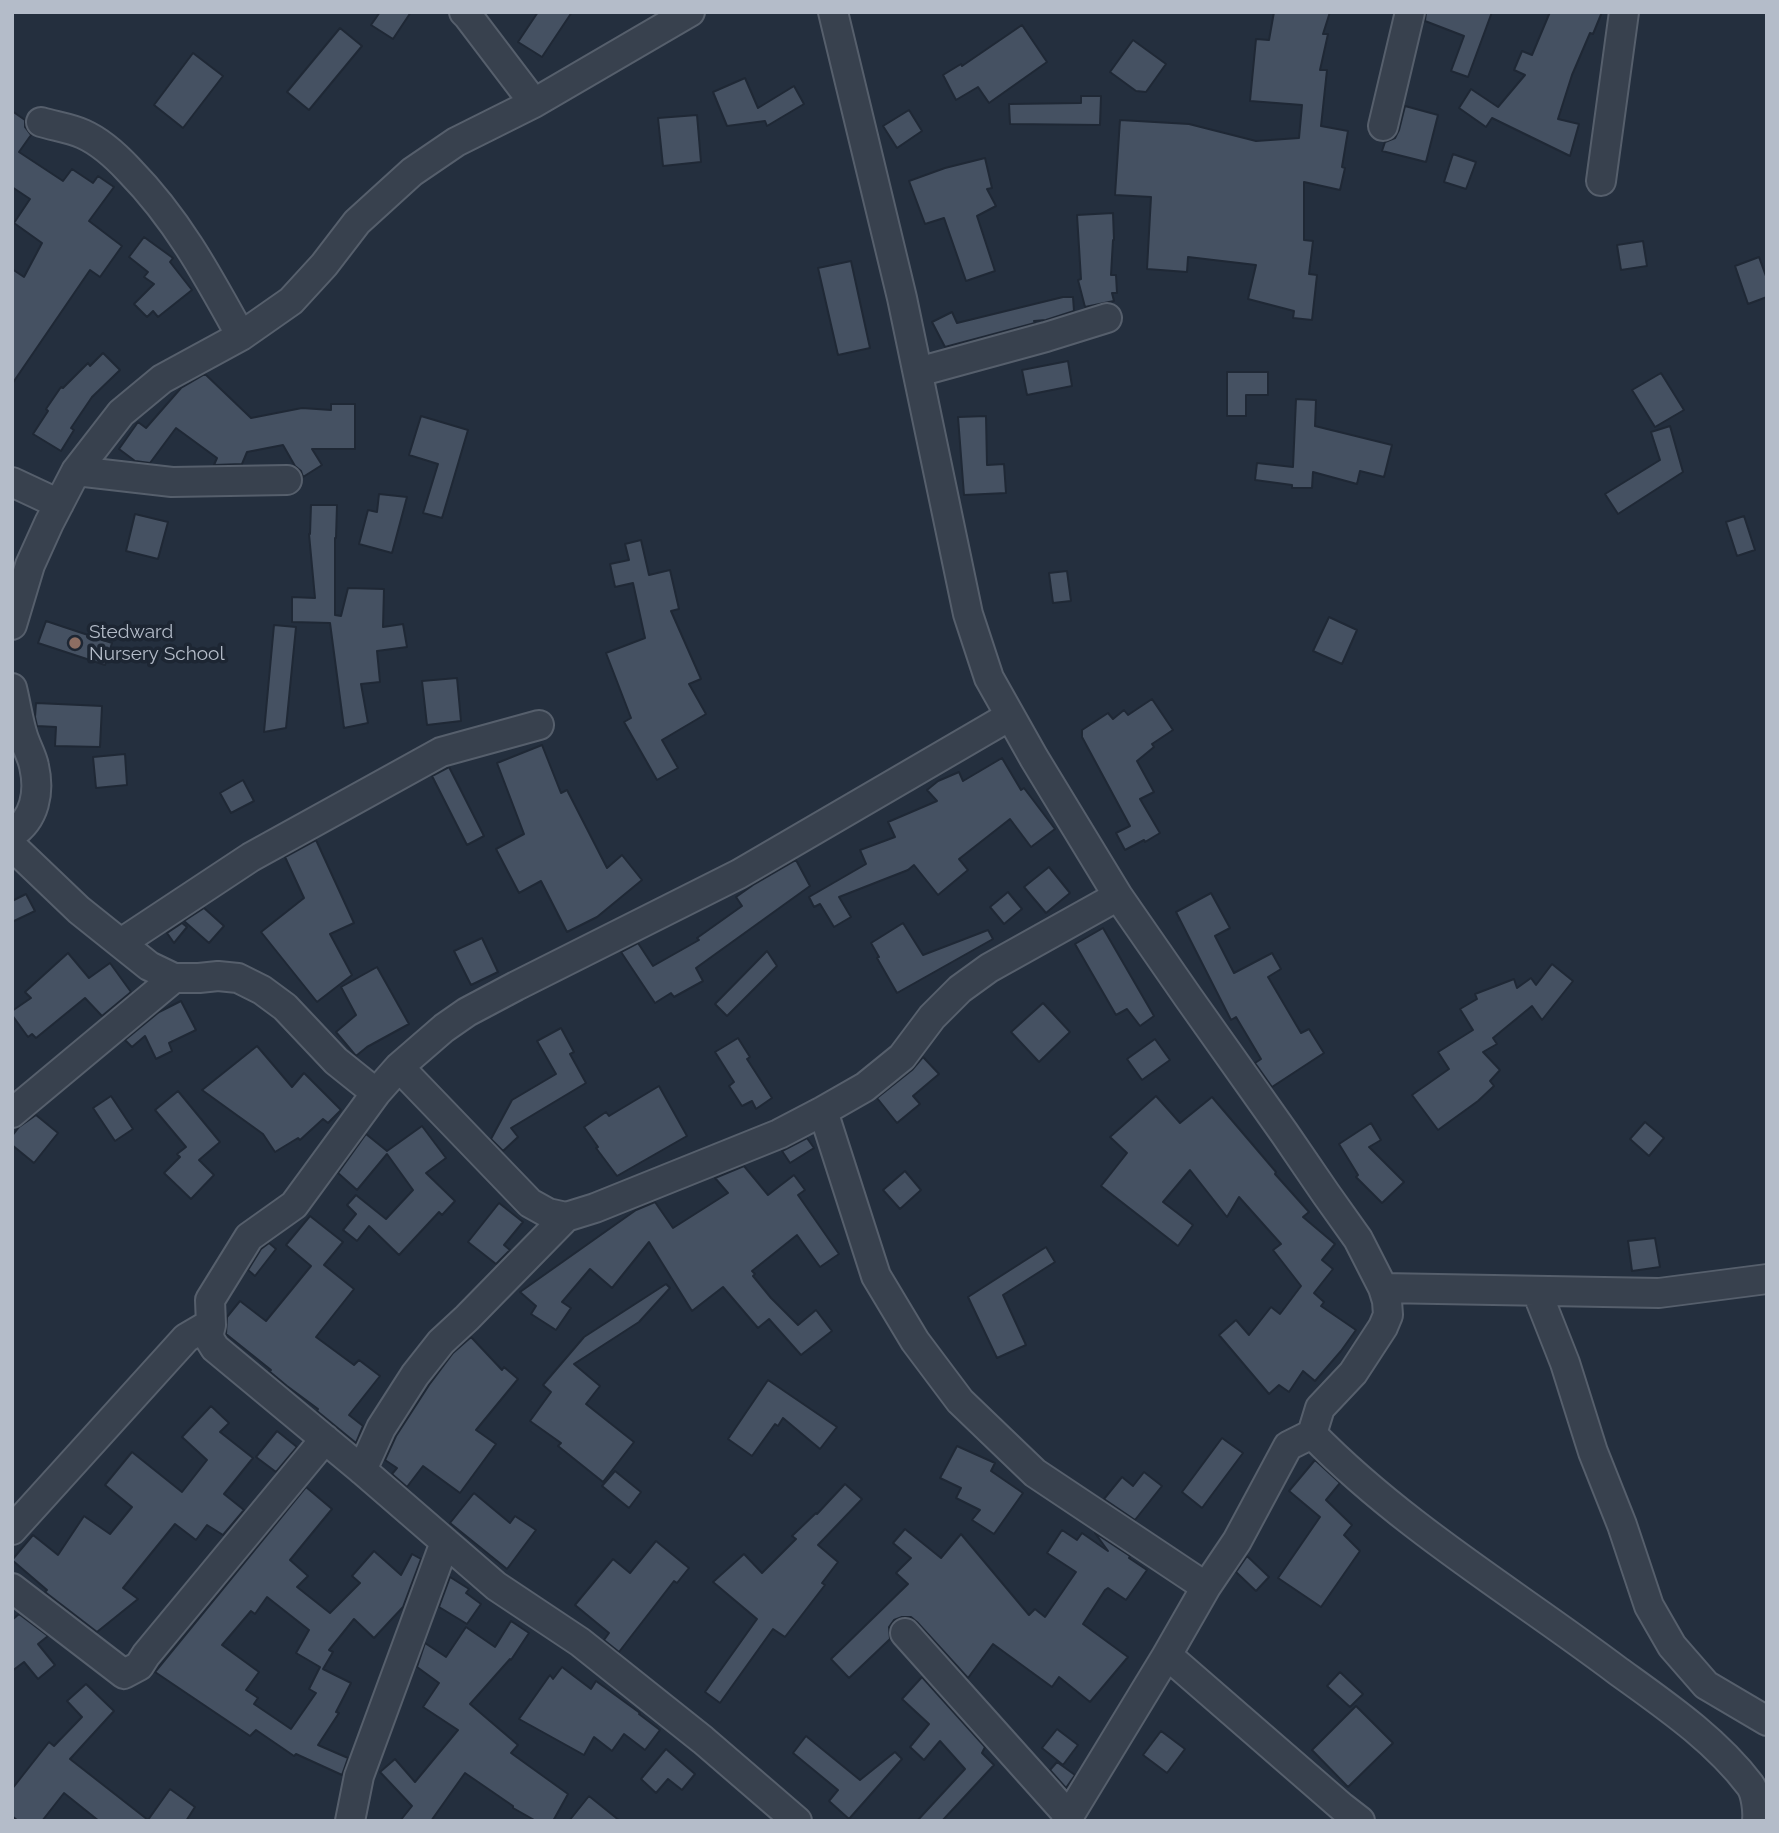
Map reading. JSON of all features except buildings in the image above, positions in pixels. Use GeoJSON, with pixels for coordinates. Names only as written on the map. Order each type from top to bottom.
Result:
{"type":"FeatureCollection","features":[{"type":"Feature","properties":{"kind":"street"},"geometry":{"type":"LineString","coordinates":[[464,12],[534,103]]}},
{"type":"Feature","properties":{"kind":"street"},"geometry":{"type":"LineString","coordinates":[[12,625],[30,565],[59,504],[76,471],[121,413],[162,379],[241,336],[291,301],[324,265],[357,222],[412,172],[456,142],[534,103],[690,12]]}},
{"type":"Feature","properties":{"kind":"street"},"geometry":{"type":"LineString","coordinates":[[832,12],[902,298],[968,614],[989,678],[1034,758],[1118,895],[1358,1239],[1383,1287],[1388,1315],[1353,1373],[1320,1408],[1312,1434],[1288,1446],[1237,1541],[1206,1587],[1067,1818],[905,1633]]}},
{"type":"Feature","properties":{"kind":"street"},"geometry":{"type":"LineString","coordinates":[[1383,126],[1410,12]]}},
{"type":"Feature","properties":{"kind":"street"},"geometry":{"type":"LineString","coordinates":[[1601,181],[1624,12]]}},
{"type":"Feature","properties":{"kind":"street"},"geometry":{"type":"LineString","coordinates":[[41,121],[83,134],[110,151],[139,180],[172,219],[200,262],[241,336]]}},
{"type":"Feature","properties":{"kind":"street"},"geometry":{"type":"LineString","coordinates":[[918,372],[1107,318]]}},
{"type":"Feature","properties":{"kind":"street"},"geometry":{"type":"LineString","coordinates":[[76,471],[172,482],[287,480]]}},
{"type":"Feature","properties":{"kind":"street"},"geometry":{"type":"LineString","coordinates":[[12,482],[59,504]]}},
{"type":"Feature","properties":{"kind":"street"},"geometry":{"type":"LineString","coordinates":[[12,688],[34,767],[36,790],[32,813],[21,828],[12,834]]}},
{"type":"Feature","properties":{"kind":"street"},"geometry":{"type":"LineString","coordinates":[[797,1821],[703,1740],[590,1650],[496,1586],[469,1560],[215,1348],[209,1333],[211,1300],[249,1237],[294,1205],[376,1093],[399,1067],[444,1028],[467,1012],[516,986],[739,874],[1010,716]]}},
{"type":"Feature","properties":{"kind":"street"},"geometry":{"type":"LineString","coordinates":[[121,943],[251,857],[441,752],[539,725]]}},
{"type":"Feature","properties":{"kind":"street"},"geometry":{"type":"LineString","coordinates":[[12,846],[79,909],[149,966],[174,978],[238,978],[262,990],[285,1007],[336,1061],[376,1093]]}},
{"type":"Feature","properties":{"kind":"street"},"geometry":{"type":"LineString","coordinates":[[362,1470],[381,1428],[415,1375],[441,1342],[566,1217],[779,1133],[865,1087],[901,1057],[932,1017],[960,989],[989,968],[1118,895]]}},
{"type":"Feature","properties":{"kind":"street"},"geometry":{"type":"LineString","coordinates":[[12,1113],[174,978]]}},
{"type":"Feature","properties":{"kind":"street"},"geometry":{"type":"LineString","coordinates":[[399,1067],[530,1203],[548,1213],[566,1217]]}},
{"type":"Feature","properties":{"kind":"street"},"geometry":{"type":"LineString","coordinates":[[823,1111],[876,1276],[915,1341],[960,1401],[1035,1473],[1206,1587]]}},
{"type":"Feature","properties":{"kind":"street"},"geometry":{"type":"LineString","coordinates":[[1383,1287],[1660,1293],[1767,1279]]}},
{"type":"Feature","properties":{"kind":"street"},"geometry":{"type":"LineString","coordinates":[[1537,1292],[1565,1363],[1593,1452],[1622,1525],[1649,1606],[1672,1646],[1706,1685],[1767,1721]]}},
{"type":"Feature","properties":{"kind":"street"},"geometry":{"type":"LineString","coordinates":[[12,1530],[186,1338],[203,1328],[209,1333]]}},
{"type":"Feature","properties":{"kind":"street"},"geometry":{"type":"LineString","coordinates":[[1312,1434],[1398,1512],[1583,1644],[1715,1747],[1752,1788],[1757,1821]]}},
{"type":"Feature","properties":{"kind":"street"},"geometry":{"type":"LineString","coordinates":[[12,1588],[124,1674],[139,1666],[325,1439]]}},
{"type":"Feature","properties":{"kind":"street"},"geometry":{"type":"LineString","coordinates":[[350,1821],[359,1776],[445,1542]]}},
{"type":"Feature","properties":{"kind":"street"},"geometry":{"type":"LineString","coordinates":[[1167,1655],[1360,1821]]}},
{"type":"Feature","properties":{"kind":"place","name":"Stedward Nursery School"},"geometry":{"type":"Point","coordinates":[75,643]}}]}
